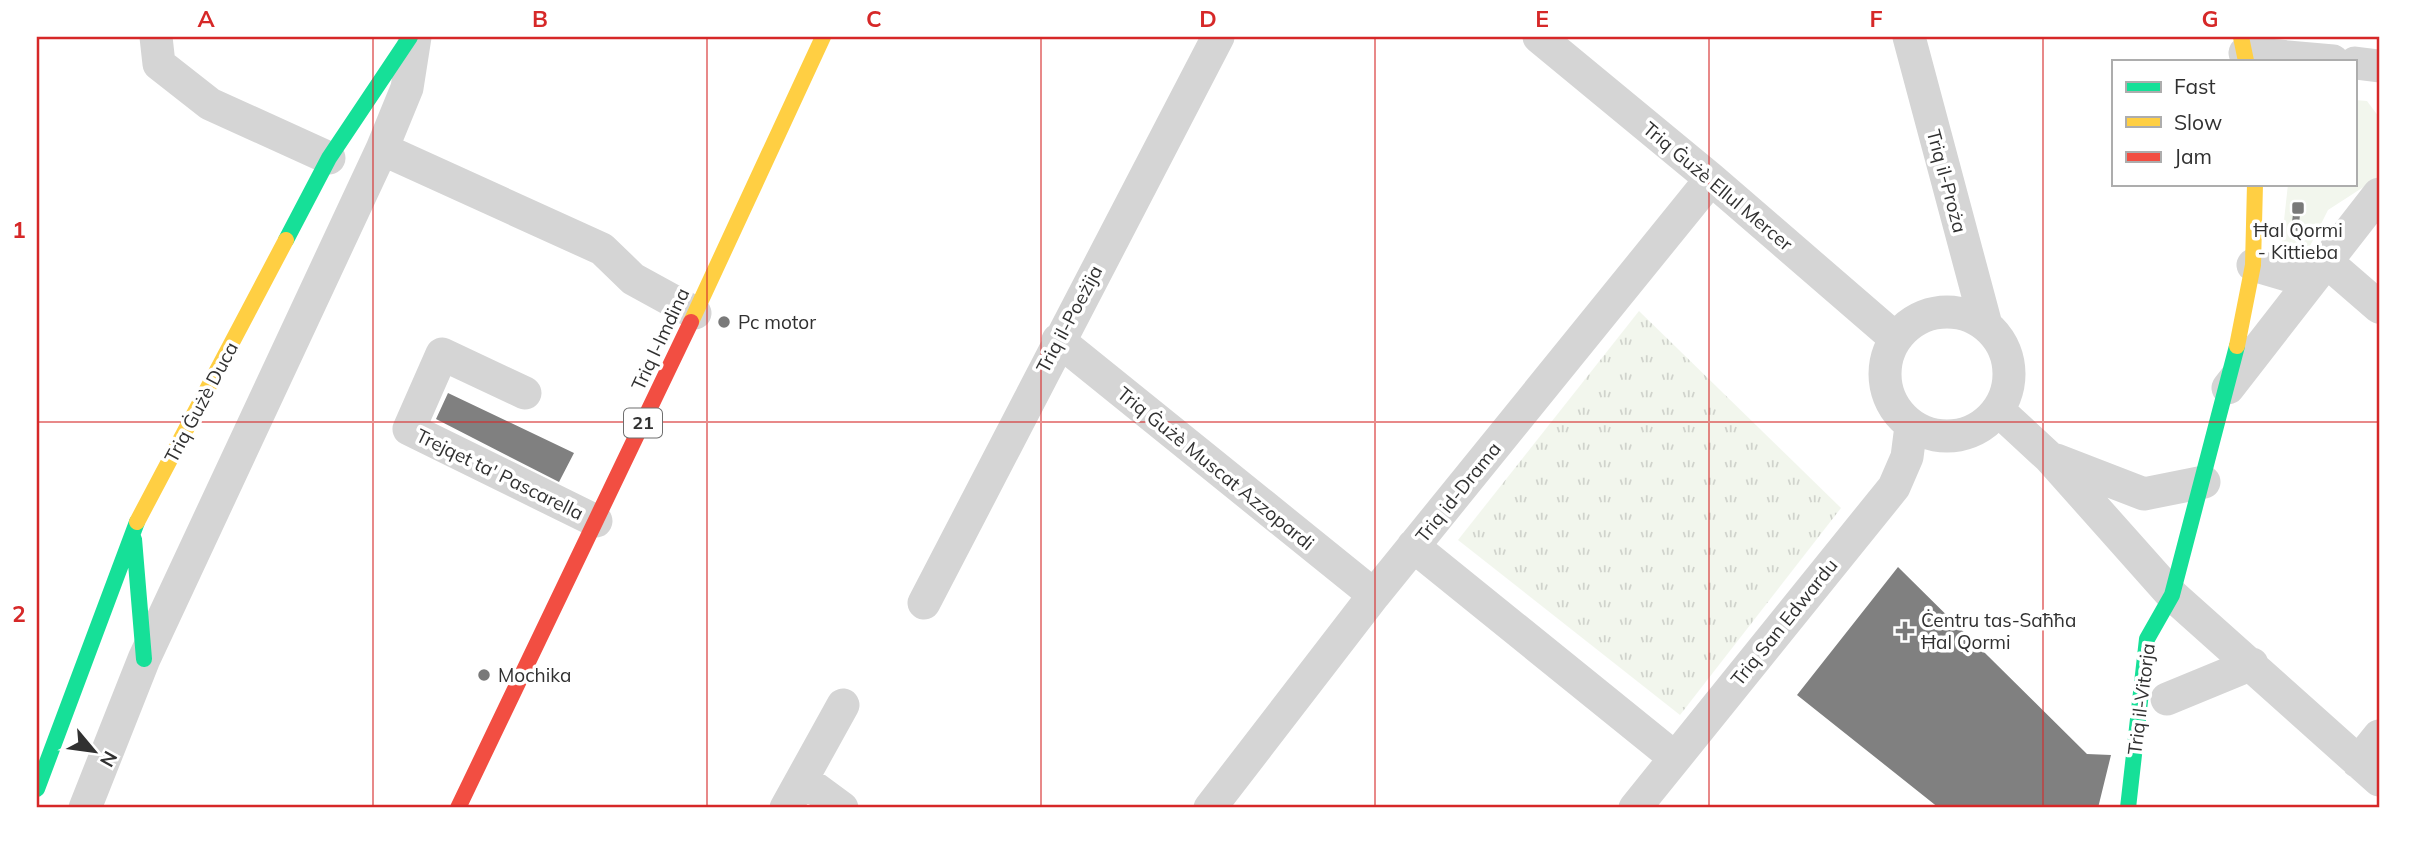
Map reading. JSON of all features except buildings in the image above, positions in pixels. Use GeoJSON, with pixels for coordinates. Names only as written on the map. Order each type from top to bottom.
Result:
{"type":"FeatureCollection","features":[{"type":"Feature","properties":{"kind":"main road","name":"Triq Ġużè Duca"},"geometry":{"type":"LineString","coordinates":[[37,789],[133,530],[329,158],[412,37]]}},
{"type":"Feature","properties":{"kind":"main road","name":"Triq l-Imdina"},"geometry":{"type":"LineString","coordinates":[[458,808],[695,313],[823,37]]}},
{"type":"Feature","properties":{"kind":"main road","name":"Triq il-Vitorja"},"geometry":{"type":"LineString","coordinates":[[2128,808],[2147,639],[2172,595],[2228,389],[2253,265],[2255,186]]}},
{"type":"Feature","properties":{"kind":"main road"},"geometry":{"type":"LineString","coordinates":[[133,530],[144,659]]}},
{"type":"Feature","properties":{"kind":"main road","name":"Triq il-Vitorja"},"geometry":{"type":"LineString","coordinates":[[2172,595],[2173,628]]}},
{"type":"Feature","properties":{"kind":"street"},"geometry":{"type":"LineString","coordinates":[[156,37],[159,64],[211,103],[329,158]]}},
{"type":"Feature","properties":{"kind":"street","name":"Triq Ġużè Duca"},"geometry":{"type":"LineString","coordinates":[[85,808],[144,659],[382,149],[407,88],[412,37]]}},
{"type":"Feature","properties":{"kind":"street","name":"Triq il-Poeżija"},"geometry":{"type":"LineString","coordinates":[[924,603],[1058,340],[1218,37]]}},
{"type":"Feature","properties":{"kind":"street","name":"Triq Ġużè Ellul Mercer"},"geometry":{"type":"LineString","coordinates":[[1539,37],[1711,179],[1895,338]]}},
{"type":"Feature","properties":{"kind":"street","name":"Triq il-Proża"},"geometry":{"type":"LineString","coordinates":[[1909,37],[1986,325]]}},
{"type":"Feature","properties":{"kind":"street"},"geometry":{"type":"LineString","coordinates":[[2244,50],[2325,60]]}},
{"type":"Feature","properties":{"kind":"street"},"geometry":{"type":"LineString","coordinates":[[2356,63],[2379,66]]}},
{"type":"Feature","properties":{"kind":"street"},"geometry":{"type":"LineString","coordinates":[[382,149],[603,249],[633,279],[695,313]]}},
{"type":"Feature","properties":{"kind":"street","name":"Triq id-Drama"},"geometry":{"type":"LineString","coordinates":[[1210,808],[1374,595],[1711,179]]}},
{"type":"Feature","properties":{"kind":"street","name":"Triq il-Vitorja"},"geometry":{"type":"LineString","coordinates":[[2228,389],[2379,194]]}},
{"type":"Feature","properties":{"kind":"street"},"geometry":{"type":"LineString","coordinates":[[2253,265],[2287,275],[2321,268],[2379,307]]}},
{"type":"Feature","properties":{"kind":"street"},"geometry":{"type":"LineString","coordinates":[[1951,311],[1972,317],[1986,325],[2000,342],[2007,362],[2008,378],[1998,410],[1976,429],[1955,436],[1931,435],[1911,426],[1892,405],[1885,385],[1885,363],[1895,338],[1929,314],[1951,311]]}},
{"type":"Feature","properties":{"kind":"street","name":"Triq Ġużè Muscat Azzopardi"},"geometry":{"type":"LineString","coordinates":[[1058,340],[1374,595]]}},
{"type":"Feature","properties":{"kind":"street","name":"Trejqet ta' Pascarella"},"geometry":{"type":"LineString","coordinates":[[525,393],[442,354],[409,429],[596,520]]}},
{"type":"Feature","properties":{"kind":"street"},"geometry":{"type":"LineString","coordinates":[[1998,410],[2050,458],[2172,595],[2252,664],[2368,771],[2379,736]]}},
{"type":"Feature","properties":{"kind":"street","name":"Triq San Edwardu"},"geometry":{"type":"LineString","coordinates":[[1651,803],[1674,757],[1894,487],[1907,457],[1911,426]]}},
{"type":"Feature","properties":{"kind":"street"},"geometry":{"type":"LineString","coordinates":[[2050,458],[2144,494],[2204,482]]}},
{"type":"Feature","properties":{"kind":"street"},"geometry":{"type":"LineString","coordinates":[[1413,547],[1674,757]]}},
{"type":"Feature","properties":{"kind":"street"},"geometry":{"type":"LineString","coordinates":[[2167,695],[2252,664]]}},
{"type":"Feature","properties":{"kind":"street"},"geometry":{"type":"LineString","coordinates":[[786,808],[804,780],[843,705]]}},
{"type":"Feature","properties":{"kind":"street"},"geometry":{"type":"LineString","coordinates":[[804,780],[842,808]]}},
{"type":"Feature","properties":{"kind":"green space"},"geometry":{"type":"Polygon","coordinates":[[[2356,100],[2367,101],[2379,117],[2379,177],[2328,210],[2301,264],[2287,263],[2281,248],[2288,186],[2356,186],[2356,100]]]}},
{"type":"Feature","properties":{"kind":"green space"},"geometry":{"type":"Polygon","coordinates":[[[1639,311],[1841,508],[1680,715],[1458,540],[1639,311]]]}},
{"type":"Feature","properties":{"kind":"traffic: fast"},"geometry":{"type":"LineString","coordinates":[[286,240],[329,158],[410,37]]}},
{"type":"Feature","properties":{"kind":"traffic: fast"},"geometry":{"type":"LineString","coordinates":[[2128,808],[2147,639],[2172,595],[2237,346]]}},
{"type":"Feature","properties":{"kind":"traffic: fast"},"geometry":{"type":"LineString","coordinates":[[37,789],[137,522]]}},
{"type":"Feature","properties":{"kind":"traffic: fast"},"geometry":{"type":"LineString","coordinates":[[134,539],[144,659]]}},
{"type":"Feature","properties":{"kind":"traffic: slow"},"geometry":{"type":"LineString","coordinates":[[691,322],[823,37]]}},
{"type":"Feature","properties":{"kind":"traffic: slow"},"geometry":{"type":"LineString","coordinates":[[2241,37],[2246,60]]}},
{"type":"Feature","properties":{"kind":"traffic: slow"},"geometry":{"type":"LineString","coordinates":[[2237,346],[2253,265],[2255,186]]}},
{"type":"Feature","properties":{"kind":"traffic: slow"},"geometry":{"type":"LineString","coordinates":[[137,522],[286,240]]}},
{"type":"Feature","properties":{"kind":"traffic: jam"},"geometry":{"type":"LineString","coordinates":[[458,808],[691,322]]}},
{"type":"Feature","properties":{"kind":"place","name":"Ħal Qormi - Kittieba"},"geometry":{"type":"Point","coordinates":[2298,208]}},
{"type":"Feature","properties":{"kind":"place","name":"Pc motor"},"geometry":{"type":"Point","coordinates":[724,322]}},
{"type":"Feature","properties":{"kind":"place","name":"Ċentru tas-Saħħa Ħal Qormi"},"geometry":{"type":"Point","coordinates":[1905,631]}},
{"type":"Feature","properties":{"kind":"place","name":"Mochika"},"geometry":{"type":"Point","coordinates":[484,675]}}]}
